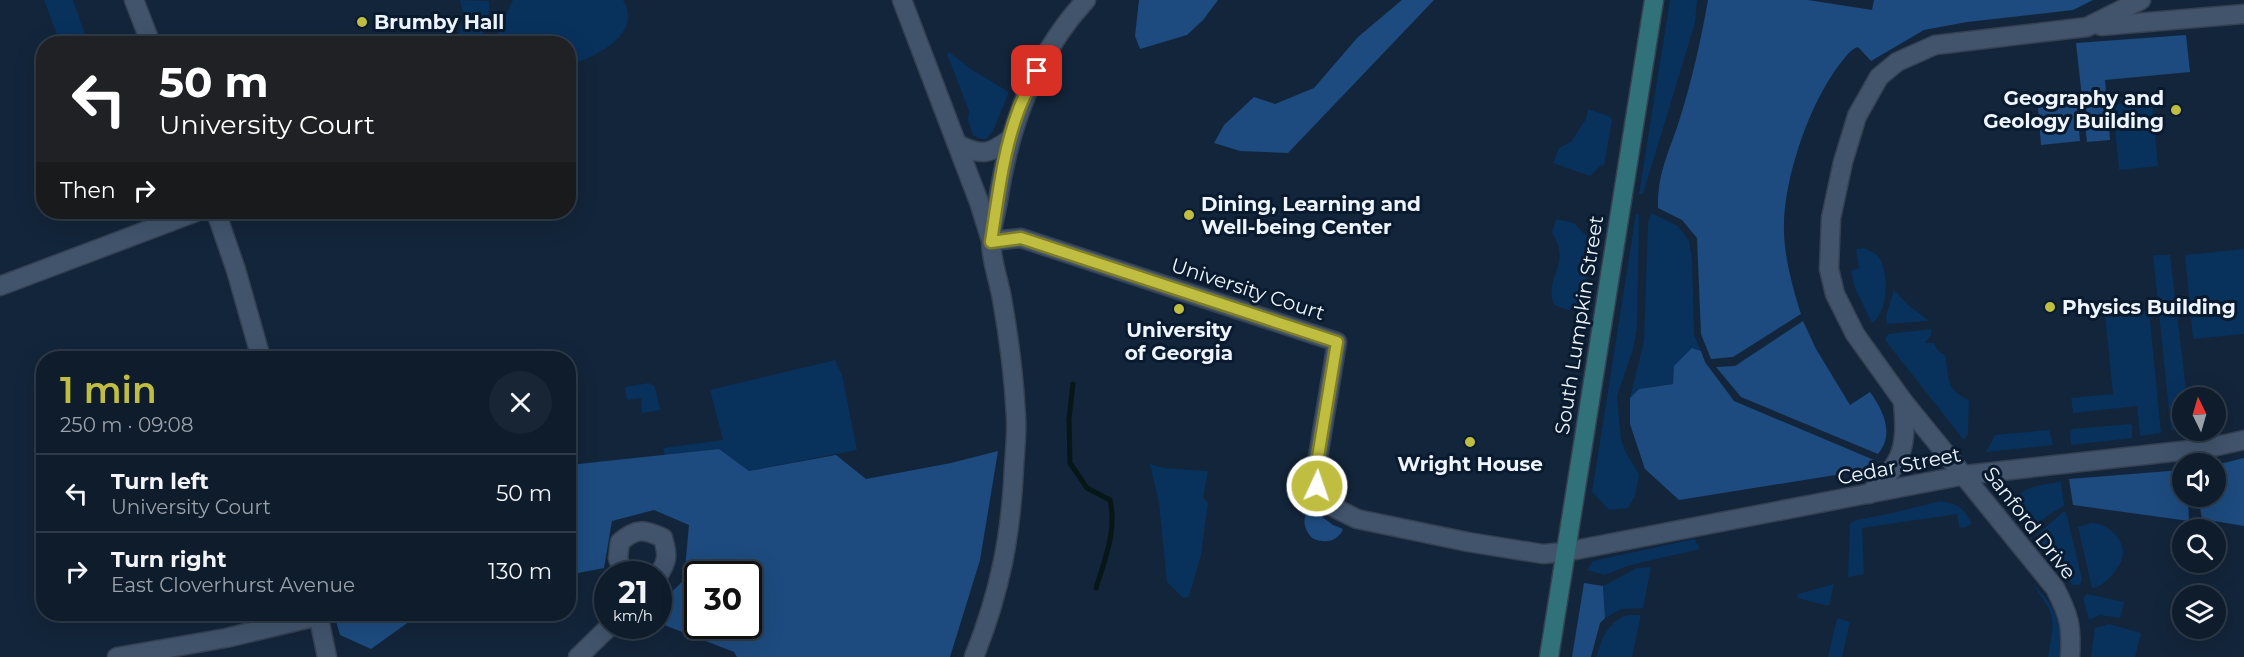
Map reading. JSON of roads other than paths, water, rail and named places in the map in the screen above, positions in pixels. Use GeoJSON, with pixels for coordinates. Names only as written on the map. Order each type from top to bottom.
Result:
{"type":"FeatureCollection","features":[{"type":"Feature","properties":{"kind":"main road","name":"South Lumpkin Street"},"geometry":{"type":"LineString","coordinates":[[1549,657],[1654,0]]}},
{"type":"Feature","properties":{"kind":"street"},"geometry":{"type":"LineString","coordinates":[[134,0],[148,36]]}},
{"type":"Feature","properties":{"kind":"street"},"geometry":{"type":"LineString","coordinates":[[902,0],[979,202],[991,242],[1012,357],[1016,419],[1008,543],[989,619],[974,657]]}},
{"type":"Feature","properties":{"kind":"street"},"geometry":{"type":"LineString","coordinates":[[991,242],[1002,174],[1020,108],[1037,71],[1065,23],[1086,0]]}},
{"type":"Feature","properties":{"kind":"street","name":"Sanford Drive"},"geometry":{"type":"LineString","coordinates":[[2070,657],[2072,636],[2068,613],[2055,588],[1903,400],[1855,334],[1835,294],[1829,269],[1829,237],[1833,206],[1857,116],[1879,77],[1897,62],[1935,45],[2087,27],[2141,0]]}},
{"type":"Feature","properties":{"kind":"street"},"geometry":{"type":"LineString","coordinates":[[2087,27],[2244,14]]}},
{"type":"Feature","properties":{"kind":"street"},"geometry":{"type":"LineString","coordinates":[[957,144],[972,152],[985,153],[996,150],[1010,139]]}},
{"type":"Feature","properties":{"kind":"street"},"geometry":{"type":"LineString","coordinates":[[0,286],[177,219]]}},
{"type":"Feature","properties":{"kind":"street"},"geometry":{"type":"LineString","coordinates":[[218,219],[236,270],[259,351]]}},
{"type":"Feature","properties":{"kind":"street","name":"University Court"},"geometry":{"type":"LineString","coordinates":[[991,242],[1021,238],[1337,342],[1316,469],[1317,486],[1322,498],[1335,508],[1360,520],[1532,553],[1565,552]]}},
{"type":"Feature","properties":{"kind":"street"},"geometry":{"type":"LineString","coordinates":[[1868,495],[1880,484],[1900,458],[1905,441],[1903,400]]}},
{"type":"Feature","properties":{"kind":"street","name":"Cedar Street"},"geometry":{"type":"LineString","coordinates":[[1565,552],[1965,476],[2208,448],[2244,441]]}},
{"type":"Feature","properties":{"kind":"street"},"geometry":{"type":"LineString","coordinates":[[619,561],[620,542],[630,534],[646,530],[663,538],[667,561]]}},
{"type":"Feature","properties":{"kind":"street"},"geometry":{"type":"LineString","coordinates":[[117,657],[226,638],[295,621]]}},
{"type":"Feature","properties":{"kind":"street"},"geometry":{"type":"LineString","coordinates":[[320,621],[327,657]]}},
{"type":"Feature","properties":{"kind":"street"},"geometry":{"type":"LineString","coordinates":[[578,657],[597,639]]}},
{"type":"Feature","properties":{"kind":"waterway"},"geometry":{"type":"LineString","coordinates":[[1073,384],[1069,419],[1070,463],[1087,488],[1110,500],[1112,511],[1109,545],[1096,588]]}},
{"type":"Feature","properties":{"kind":"place","name":"Brumby Hall"},"geometry":{"type":"Point","coordinates":[362,22]}},
{"type":"Feature","properties":{"kind":"place","name":"Geography and Geology Building"},"geometry":{"type":"Point","coordinates":[2176,110]}},
{"type":"Feature","properties":{"kind":"place","name":"Dining, Learning and Well-being Center"},"geometry":{"type":"Point","coordinates":[1189,215]}},
{"type":"Feature","properties":{"kind":"place","name":"Physics Building"},"geometry":{"type":"Point","coordinates":[2050,307]}},
{"type":"Feature","properties":{"kind":"place","name":"University of Georgia"},"geometry":{"type":"Point","coordinates":[1179,309]}},
{"type":"Feature","properties":{"kind":"place","name":"Wright House"},"geometry":{"type":"Point","coordinates":[1470,442]}}]}
